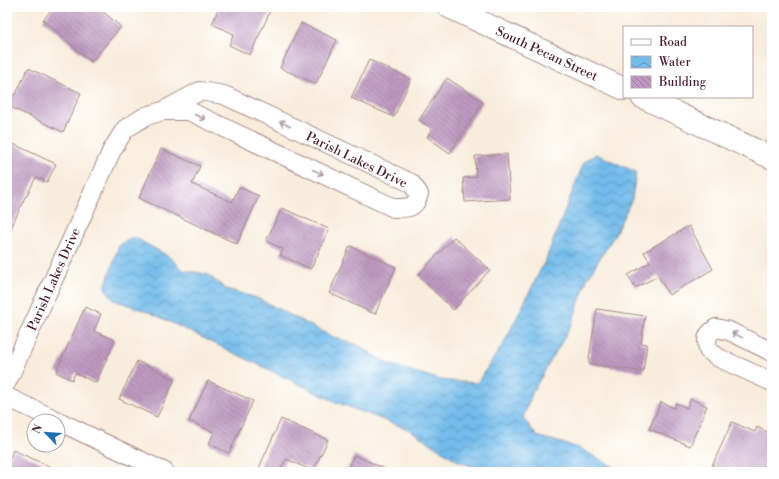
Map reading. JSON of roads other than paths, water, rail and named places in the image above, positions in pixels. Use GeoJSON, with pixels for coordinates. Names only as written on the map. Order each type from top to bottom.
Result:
{"type":"FeatureCollection","features":[{"type":"Feature","properties":{"kind":"street","name":"South Pecan Street"},"geometry":{"type":"LineString","coordinates":[[449,7],[623,89]]}},
{"type":"Feature","properties":{"kind":"street","name":"Parish Lakes Drive"},"geometry":{"type":"LineString","coordinates":[[7,382],[112,150],[125,130],[146,116],[163,111],[200,91],[224,95],[411,183],[419,194],[417,202],[409,208],[394,208],[189,111],[163,111]]}},
{"type":"Feature","properties":{"kind":"street"},"geometry":{"type":"LineString","coordinates":[[644,98],[772,158]]}},
{"type":"Feature","properties":{"kind":"street"},"geometry":{"type":"LineString","coordinates":[[772,352],[729,331],[716,328],[710,333],[707,341],[708,350],[719,358],[772,382]]}},
{"type":"Feature","properties":{"kind":"street"},"geometry":{"type":"LineString","coordinates":[[7,397],[41,413]]}},
{"type":"Feature","properties":{"kind":"street"},"geometry":{"type":"LineString","coordinates":[[66,425],[165,472]]}},
{"type":"Feature","properties":{"kind":"water"},"geometry":{"type":"Polygon","coordinates":[[[596,154],[636,172],[632,199],[614,236],[587,279],[571,326],[533,391],[523,418],[537,436],[579,448],[623,472],[486,472],[458,461],[410,430],[336,402],[151,313],[114,300],[105,288],[119,245],[134,237],[168,256],[183,270],[207,274],[226,289],[257,298],[331,336],[358,345],[388,364],[441,380],[477,383],[504,343],[546,259],[584,162],[596,154]]]}}]}
